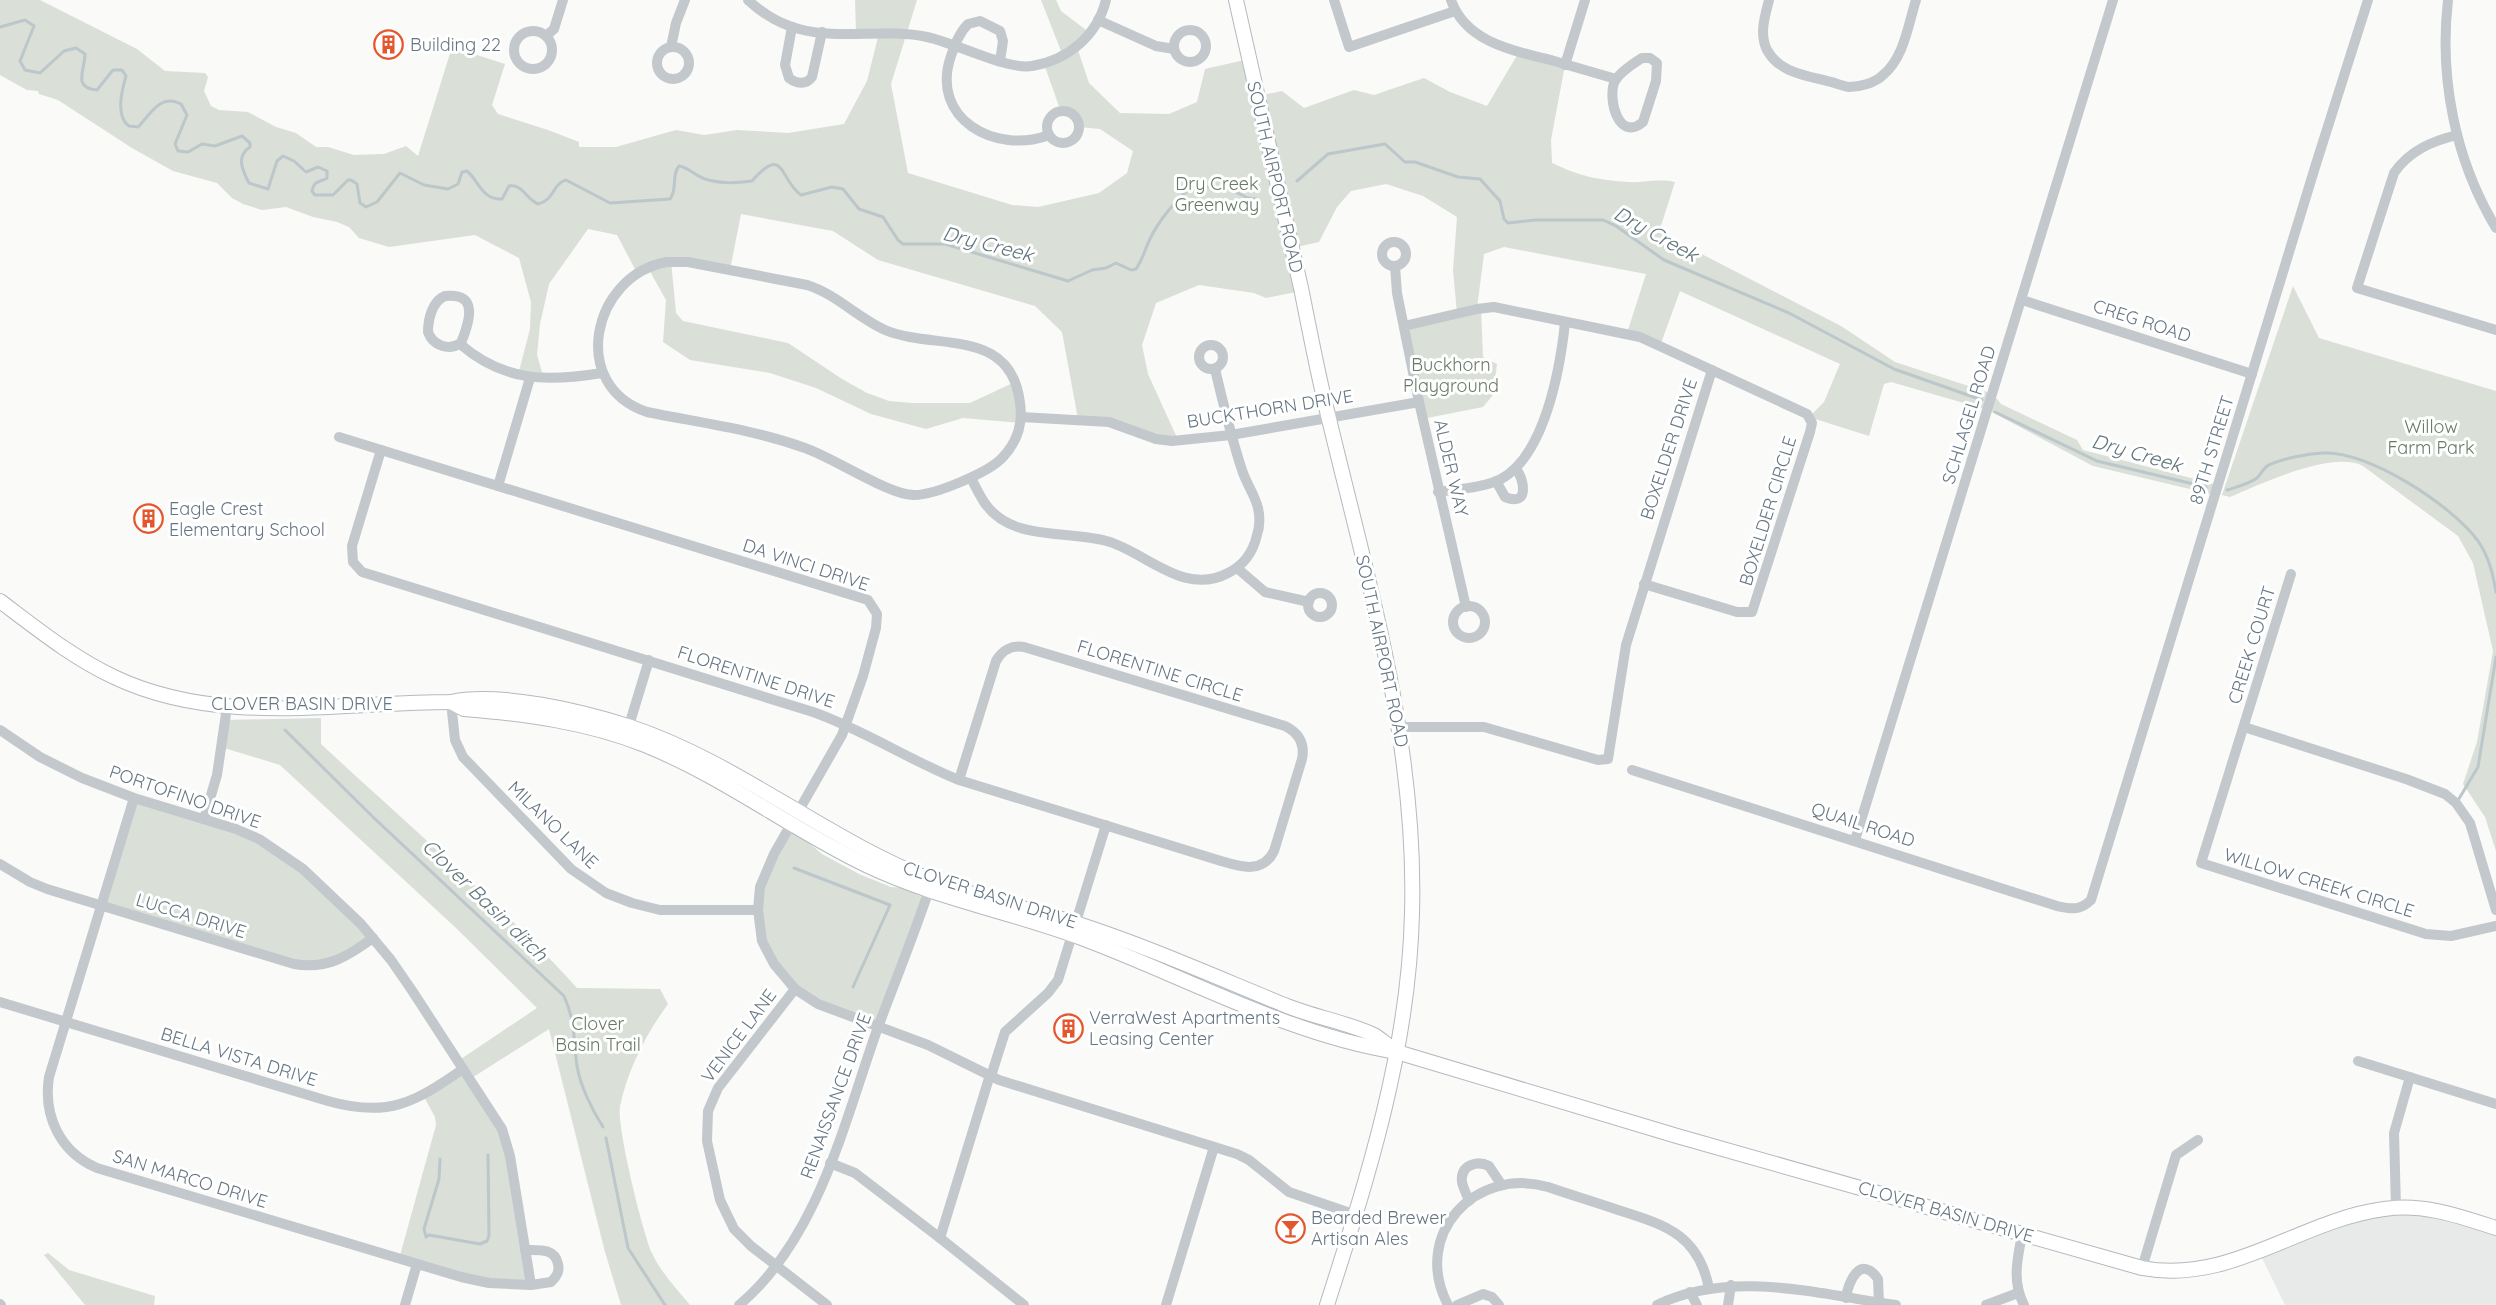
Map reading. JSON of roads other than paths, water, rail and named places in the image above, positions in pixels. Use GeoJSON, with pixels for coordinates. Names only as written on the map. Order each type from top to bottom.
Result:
{"type":"FeatureCollection","features":[{"type":"Feature","properties":{"kind":"street"},"geometry":{"type":"LineString","coordinates":[[546,36],[554,29],[563,0]]}},
{"type":"Feature","properties":{"kind":"street"},"geometry":{"type":"LineString","coordinates":[[671,47],[676,23],[685,0]]}},
{"type":"Feature","properties":{"kind":"street"},"geometry":{"type":"LineString","coordinates":[[748,0],[767,16],[792,27],[822,32],[913,35],[955,45],[1025,67],[1054,61],[1081,44],[1098,20],[1106,0]]}},
{"type":"Feature","properties":{"kind":"street","name":"SOUTH AIRPORT ROAD"},"geometry":{"type":"LineString","coordinates":[[1236,0],[1328,417],[1370,585],[1399,727],[1407,789],[1412,912],[1408,979],[1397,1052],[1384,1116],[1327,1305]]}},
{"type":"Feature","properties":{"kind":"street"},"geometry":{"type":"LineString","coordinates":[[1334,0],[1349,47],[1453,5],[1476,32],[1496,45],[1616,80]]}},
{"type":"Feature","properties":{"kind":"street"},"geometry":{"type":"LineString","coordinates":[[1565,65],[1585,0]]}},
{"type":"Feature","properties":{"kind":"street"},"geometry":{"type":"LineString","coordinates":[[1769,0],[1763,37],[1767,49],[1777,63],[1790,71],[1849,87],[1870,83],[1883,76],[1898,58],[1916,0]]}},
{"type":"Feature","properties":{"kind":"street","name":"SCHLAGEL ROAD"},"geometry":{"type":"LineString","coordinates":[[1855,840],[2113,0]]}},
{"type":"Feature","properties":{"kind":"street","name":"89TH STREET"},"geometry":{"type":"LineString","coordinates":[[2083,907],[2093,896],[2368,0]]}},
{"type":"Feature","properties":{"kind":"street"},"geometry":{"type":"LineString","coordinates":[[2448,0],[2445,60],[2457,135],[2472,179],[2496,228]]}},
{"type":"Feature","properties":{"kind":"street"},"geometry":{"type":"LineString","coordinates":[[1098,20],[1159,47],[1174,49]]}},
{"type":"Feature","properties":{"kind":"street"},"geometry":{"type":"LineString","coordinates":[[1000,61],[1003,35],[997,28],[976,21],[968,24],[955,45],[946,72],[945,87],[952,105],[966,122],[981,133],[996,138],[1035,140],[1049,135]]}},
{"type":"Feature","properties":{"kind":"street"},"geometry":{"type":"LineString","coordinates":[[792,27],[785,70],[789,78],[798,83],[808,81],[813,75],[822,32]]}},
{"type":"Feature","properties":{"kind":"street"},"geometry":{"type":"LineString","coordinates":[[1650,57],[1658,65],[1656,81],[1644,120],[1638,126],[1627,128],[1618,121],[1613,90],[1616,80],[1642,58],[1650,57]]}},
{"type":"Feature","properties":{"kind":"street"},"geometry":{"type":"LineString","coordinates":[[2457,135],[2424,146],[2401,164],[2394,173],[2358,288],[2496,330]]}},
{"type":"Feature","properties":{"kind":"street"},"geometry":{"type":"LineString","coordinates":[[667,262],[688,262],[807,285],[891,332],[967,344],[984,350],[1000,361],[1013,379],[1020,398],[1021,417],[1016,438],[995,465],[971,477],[923,494],[902,493],[824,455],[774,437],[740,428],[640,410],[619,397],[602,373],[600,333],[604,313],[616,291],[628,279],[650,267],[667,262]]}},
{"type":"Feature","properties":{"kind":"street","name":"ALDER WAY"},"geometry":{"type":"LineString","coordinates":[[1395,266],[1397,293],[1419,402],[1466,607]]}},
{"type":"Feature","properties":{"kind":"street"},"geometry":{"type":"LineString","coordinates":[[443,296],[458,296],[469,306],[470,315],[460,344],[449,347],[439,345],[429,335],[428,328],[434,306],[443,296]]}},
{"type":"Feature","properties":{"kind":"street","name":"CREG ROAD"},"geometry":{"type":"LineString","coordinates":[[2022,300],[2252,374]]}},
{"type":"Feature","properties":{"kind":"street","name":"BOXELDER DRIVE"},"geometry":{"type":"LineString","coordinates":[[1399,727],[1484,727],[1603,760],[1608,758],[1626,645],[1712,369],[1632,335],[1490,307],[1404,326]]}},
{"type":"Feature","properties":{"kind":"street"},"geometry":{"type":"LineString","coordinates":[[1438,492],[1496,481],[1516,468],[1529,453],[1538,438],[1561,357],[1565,323]]}},
{"type":"Feature","properties":{"kind":"street"},"geometry":{"type":"LineString","coordinates":[[460,344],[483,362],[530,378],[552,379],[602,373]]}},
{"type":"Feature","properties":{"kind":"street"},"geometry":{"type":"LineString","coordinates":[[971,477],[987,507],[1012,526],[1110,542],[1190,579],[1211,580],[1237,568],[1252,550],[1259,521],[1258,507],[1245,480],[1231,435],[1215,369]]}},
{"type":"Feature","properties":{"kind":"street","name":"BOXELDER CIRCLE"},"geometry":{"type":"LineString","coordinates":[[1644,584],[1740,613],[1751,612],[1755,607],[1811,421],[1802,410],[1712,369]]}},
{"type":"Feature","properties":{"kind":"street"},"geometry":{"type":"LineString","coordinates":[[498,486],[530,378]]}},
{"type":"Feature","properties":{"kind":"street","name":"BUCKTHORN DRIVE"},"geometry":{"type":"LineString","coordinates":[[1021,417],[1109,422],[1167,441],[1231,435],[1419,402]]}},
{"type":"Feature","properties":{"kind":"street","name":"DA VINCI DRIVE"},"geometry":{"type":"LineString","coordinates":[[339,437],[868,600],[877,614],[876,628],[846,725],[764,874],[758,910],[761,934],[768,954],[778,971],[795,990],[824,1007],[879,1026],[950,1055],[990,1076],[1025,1089],[1215,1147],[1247,1159],[1289,1192],[1356,1215]]}},
{"type":"Feature","properties":{"kind":"street","name":"FLORENTINE DRIVE"},"geometry":{"type":"LineString","coordinates":[[381,450],[352,546],[352,560],[357,569],[404,586],[799,707],[846,725],[923,765],[959,780],[1234,865],[1257,866]]}},
{"type":"Feature","properties":{"kind":"street"},"geometry":{"type":"LineString","coordinates":[[1496,481],[1505,497],[1511,499],[1519,497],[1524,491],[1524,485],[1516,468]]}},
{"type":"Feature","properties":{"kind":"street"},"geometry":{"type":"LineString","coordinates":[[1237,568],[1266,592],[1309,602]]}},
{"type":"Feature","properties":{"kind":"street","name":"CREEK COURT"},"geometry":{"type":"LineString","coordinates":[[2244,727],[2291,574]]}},
{"type":"Feature","properties":{"kind":"street","name":"CLOVER BASIN DRIVE"},"geometry":{"type":"LineString","coordinates":[[0,601],[80,658],[112,676],[162,696],[226,707],[451,702],[464,709],[562,720],[627,733],[645,745],[794,817],[868,866],[1075,929],[1292,1024],[1373,1048],[1397,1052],[1677,1136],[2142,1269],[2178,1272],[2212,1268],[2260,1252],[2345,1218],[2396,1208],[2441,1211],[2496,1228]]}},
{"type":"Feature","properties":{"kind":"street","name":"FLORENTINE CIRCLE"},"geometry":{"type":"LineString","coordinates":[[959,780],[997,659],[1008,649],[1024,647],[1292,730],[1302,743],[1303,757],[1274,851],[1267,862],[1257,866]]}},
{"type":"Feature","properties":{"kind":"street"},"geometry":{"type":"LineString","coordinates":[[627,733],[649,660]]}},
{"type":"Feature","properties":{"kind":"street","name":"MILANO LANE"},"geometry":{"type":"LineString","coordinates":[[451,702],[455,740],[463,758],[583,879],[617,898],[652,909],[758,910]]}},
{"type":"Feature","properties":{"kind":"street"},"geometry":{"type":"LineString","coordinates":[[204,819],[217,775],[226,707]]}},
{"type":"Feature","properties":{"kind":"street"},"geometry":{"type":"LineString","coordinates":[[2244,727],[2406,778],[2445,794],[2456,803],[2470,823],[2496,910]]}},
{"type":"Feature","properties":{"kind":"street","name":"WILLOW CREEK CIRCLE"},"geometry":{"type":"LineString","coordinates":[[2244,727],[2201,863],[2426,934],[2451,936],[2496,926]]}},
{"type":"Feature","properties":{"kind":"street","name":"PORTOFINO DRIVE"},"geometry":{"type":"LineString","coordinates":[[0,730],[58,767],[134,798],[249,835],[286,856],[315,880],[373,938],[413,992],[499,1123],[509,1149],[525,1250]]}},
{"type":"Feature","properties":{"kind":"street","name":"QUAIL ROAD"},"geometry":{"type":"LineString","coordinates":[[1632,770],[2057,906],[2072,909],[2083,907]]}},
{"type":"Feature","properties":{"kind":"street","name":"SAN MARCO DRIVE"},"geometry":{"type":"LineString","coordinates":[[134,798],[51,1069],[47,1100],[56,1132],[66,1146],[81,1160],[113,1173],[417,1264],[483,1282],[531,1285]]}},
{"type":"Feature","properties":{"kind":"street"},"geometry":{"type":"LineString","coordinates":[[940,1238],[1005,1032],[1048,993],[1058,980],[1106,825]]}},
{"type":"Feature","properties":{"kind":"street","name":"LUCCA DRIVE"},"geometry":{"type":"LineString","coordinates":[[0,864],[38,886],[299,965],[321,965],[336,961],[373,938]]}},
{"type":"Feature","properties":{"kind":"street","name":"RENAISSANCE DRIVE"},"geometry":{"type":"LineString","coordinates":[[739,1305],[776,1265],[804,1224],[830,1163],[931,885]]}},
{"type":"Feature","properties":{"kind":"street","name":"VENICE LANE"},"geometry":{"type":"LineString","coordinates":[[795,990],[721,1083],[711,1100],[707,1122],[708,1153],[725,1214],[743,1239],[827,1305]]}},
{"type":"Feature","properties":{"kind":"street","name":"BELLA VISTA DRIVE"},"geometry":{"type":"LineString","coordinates":[[0,1002],[328,1101],[360,1108],[389,1108],[403,1103],[423,1095],[463,1069]]}},
{"type":"Feature","properties":{"kind":"street"},"geometry":{"type":"LineString","coordinates":[[2358,1061],[2496,1104]]}},
{"type":"Feature","properties":{"kind":"street"},"geometry":{"type":"LineString","coordinates":[[2396,1208],[2394,1133],[2410,1077]]}},
{"type":"Feature","properties":{"kind":"street"},"geometry":{"type":"LineString","coordinates":[[2142,1269],[2176,1155],[2198,1140]]}},
{"type":"Feature","properties":{"kind":"street"},"geometry":{"type":"LineString","coordinates":[[1166,1305],[1215,1147]]}},
{"type":"Feature","properties":{"kind":"street"},"geometry":{"type":"LineString","coordinates":[[830,1163],[855,1173],[1024,1305]]}},
{"type":"Feature","properties":{"kind":"street"},"geometry":{"type":"LineString","coordinates":[[1469,1200],[1462,1180],[1465,1170],[1470,1165],[1479,1163],[1490,1166],[1500,1184]]}},
{"type":"Feature","properties":{"kind":"street"},"geometry":{"type":"LineString","coordinates":[[1448,1305],[1439,1271],[1440,1244],[1449,1221],[1469,1200],[1500,1184],[1535,1184],[1664,1225],[1691,1247],[1704,1267],[1709,1288]]}},
{"type":"Feature","properties":{"kind":"street"},"geometry":{"type":"LineString","coordinates":[[2022,1235],[2016,1267],[2018,1293],[2024,1305]]}},
{"type":"Feature","properties":{"kind":"street"},"geometry":{"type":"LineString","coordinates":[[525,1250],[549,1251],[555,1256],[559,1265],[557,1275],[551,1282],[531,1285],[525,1250]]}},
{"type":"Feature","properties":{"kind":"street"},"geometry":{"type":"LineString","coordinates":[[405,1305],[417,1264]]}},
{"type":"Feature","properties":{"kind":"street"},"geometry":{"type":"LineString","coordinates":[[1846,1298],[1853,1275],[1858,1271],[1866,1270],[1878,1279],[1879,1303]]}},
{"type":"Feature","properties":{"kind":"street"},"geometry":{"type":"LineString","coordinates":[[1728,1305],[1731,1285]]}},
{"type":"Feature","properties":{"kind":"street"},"geometry":{"type":"LineString","coordinates":[[1657,1305],[1690,1292],[1731,1285],[1754,1285],[1846,1298],[1863,1303],[1896,1305]]}},
{"type":"Feature","properties":{"kind":"street"},"geometry":{"type":"LineString","coordinates":[[1690,1292],[1697,1305]]}},
{"type":"Feature","properties":{"kind":"street"},"geometry":{"type":"LineString","coordinates":[[1986,1305],[2018,1293]]}},
{"type":"Feature","properties":{"kind":"street"},"geometry":{"type":"LineString","coordinates":[[1457,1305],[1483,1294],[1492,1297],[1499,1305]]}},
{"type":"Feature","properties":{"kind":"waterway","name":"Dry Creek"},"geometry":{"type":"LineString","coordinates":[[0,27],[25,20],[34,26],[20,61],[25,70],[40,73],[64,51],[76,48],[85,54],[82,82],[89,89],[97,90],[113,70],[122,70],[126,76],[121,109],[122,116],[129,126],[138,127],[161,103],[174,101],[181,104],[187,115],[175,144],[178,151],[188,152],[202,144],[215,146],[242,136],[250,143],[242,159],[249,183],[268,189],[277,161],[283,156],[294,161],[306,172],[318,167],[327,171],[327,178],[314,185],[312,191],[315,195],[333,195],[348,180],[351,180],[357,184],[360,203],[366,207],[377,202],[400,173],[424,185],[448,189],[458,184],[462,172],[467,171],[481,189],[490,196],[502,199],[509,186],[514,186],[538,204],[548,199],[558,185],[566,180],[610,203],[670,199],[679,166],[705,179],[734,183],[752,181],[770,165],[776,165],[781,168],[794,189],[801,195],[832,187],[843,189],[859,209],[883,217],[903,244],[945,244],[1068,281],[1092,270],[1106,268],[1116,263],[1131,270],[1136,269],[1153,233],[1163,218],[1181,196],[1193,187],[1225,187],[1248,198],[1257,199]]}},
{"type":"Feature","properties":{"kind":"waterway","name":"Dry Creek"},"geometry":{"type":"LineString","coordinates":[[1297,181],[1328,154],[1385,144],[1405,162],[1415,162],[1458,177],[1480,179],[1500,201],[1504,219],[1508,223],[1536,220],[1603,220],[1616,226],[1664,260],[1789,313],[1894,369],[1982,400]]}},
{"type":"Feature","properties":{"kind":"waterway","name":"Dry Creek"},"geometry":{"type":"LineString","coordinates":[[1995,412],[2097,461],[2206,487]]}},
{"type":"Feature","properties":{"kind":"waterway","name":"Dry Creek"},"geometry":{"type":"LineString","coordinates":[[2227,490],[2254,480],[2266,467],[2282,460],[2323,453],[2341,454],[2362,460],[2407,482],[2466,527],[2485,553],[2496,592]]}},
{"type":"Feature","properties":{"kind":"waterway"},"geometry":{"type":"LineString","coordinates":[[2457,802],[2478,767],[2496,657]]}},
{"type":"Feature","properties":{"kind":"waterway","name":"Clover Basin ditch"},"geometry":{"type":"LineString","coordinates":[[285,730],[374,818],[564,996],[572,1023],[581,1081],[603,1127]]}},
{"type":"Feature","properties":{"kind":"waterway"},"geometry":{"type":"LineString","coordinates":[[794,868],[890,905],[853,987]]}},
{"type":"Feature","properties":{"kind":"waterway","name":"Clover Basin ditch"},"geometry":{"type":"LineString","coordinates":[[606,1138],[628,1248],[665,1305]]}},
{"type":"Feature","properties":{"kind":"waterway"},"geometry":{"type":"LineString","coordinates":[[440,1159],[439,1179],[424,1229],[426,1237],[429,1235],[480,1244],[487,1241],[489,1236],[488,1155]]}},
{"type":"Feature","properties":{"kind":"place","name":"Building 22"},"geometry":{"type":"Point","coordinates":[389,45]}},
{"type":"Feature","properties":{"kind":"place","name":"Eagle Crest Elementary School"},"geometry":{"type":"Point","coordinates":[148,519]}},
{"type":"Feature","properties":{"kind":"place","name":"VerraWest Apartments Leasing Center"},"geometry":{"type":"Point","coordinates":[1068,1028]}},
{"type":"Feature","properties":{"kind":"place","name":"Bearded Brewer Artisan Ales"},"geometry":{"type":"Point","coordinates":[1290,1228]}},
{"type":"Feature","properties":{"kind":"park label","name":"Dry Creek Greenway"},"geometry":{"type":"Point","coordinates":[1217,194]}},
{"type":"Feature","properties":{"kind":"park label","name":"Buckhorn Playground"},"geometry":{"type":"Point","coordinates":[1451,376]}},
{"type":"Feature","properties":{"kind":"park label","name":"Willow Farm Park"},"geometry":{"type":"Point","coordinates":[2431,437]}},
{"type":"Feature","properties":{"kind":"park label","name":"Clover Basin Trail"},"geometry":{"type":"Point","coordinates":[598,1034]}}]}
